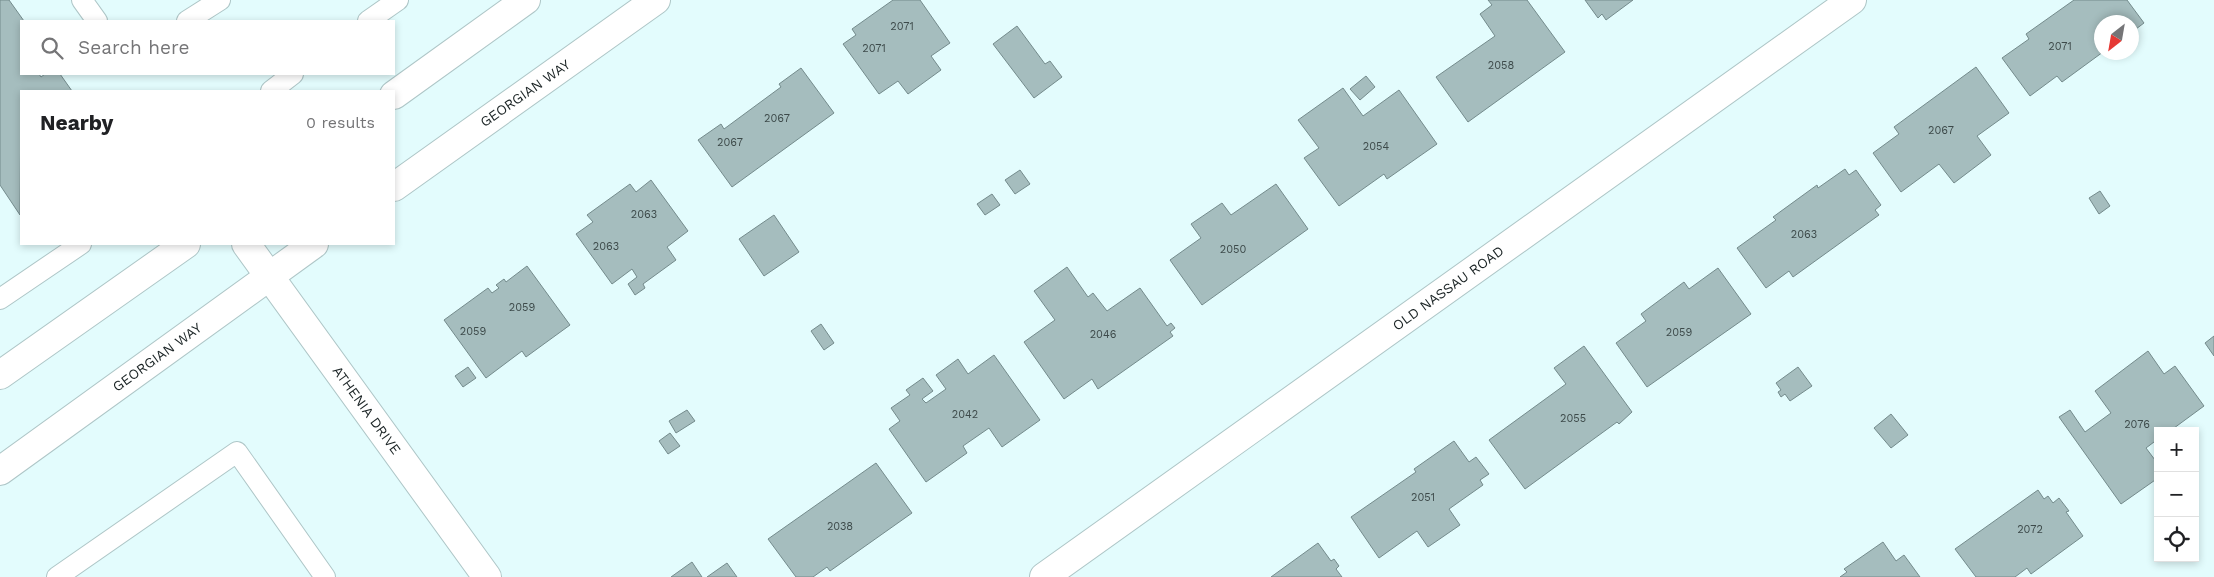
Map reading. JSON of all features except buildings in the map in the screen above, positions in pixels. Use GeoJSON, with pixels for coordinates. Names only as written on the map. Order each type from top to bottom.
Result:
{"type":"FeatureCollection","features":[{"type":"Feature","properties":{"kind":"street"},"geometry":{"type":"LineString","coordinates":[[395,94],[526,0]]}},
{"type":"Feature","properties":{"kind":"street","name":"GEORGIAN WAY"},"geometry":{"type":"LineString","coordinates":[[395,186],[656,0]]}},
{"type":"Feature","properties":{"kind":"street","name":"OLD NASSAU ROAD"},"geometry":{"type":"LineString","coordinates":[[1044,577],[1852,0]]}},
{"type":"Feature","properties":{"kind":"street"},"geometry":{"type":"LineString","coordinates":[[0,375],[185,245]]}},
{"type":"Feature","properties":{"kind":"street","name":"ATHENIA DRIVE"},"geometry":{"type":"LineString","coordinates":[[247,245],[487,577]]}},
{"type":"Feature","properties":{"kind":"street","name":"GEORGIAN WAY"},"geometry":{"type":"LineString","coordinates":[[0,471],[313,245]]}},
{"type":"Feature","properties":{"kind":"lane"},"geometry":{"type":"LineString","coordinates":[[82,0],[96,20]]}},
{"type":"Feature","properties":{"kind":"lane"},"geometry":{"type":"LineString","coordinates":[[189,20],[220,0]]}},
{"type":"Feature","properties":{"kind":"lane"},"geometry":{"type":"LineString","coordinates":[[369,20],[398,0]]}},
{"type":"Feature","properties":{"kind":"lane"},"geometry":{"type":"LineString","coordinates":[[272,90],[292,75]]}},
{"type":"Feature","properties":{"kind":"lane"},"geometry":{"type":"LineString","coordinates":[[0,299],[80,245]]}},
{"type":"Feature","properties":{"kind":"lane"},"geometry":{"type":"LineString","coordinates":[[57,577],[237,452],[325,577]]}}]}
